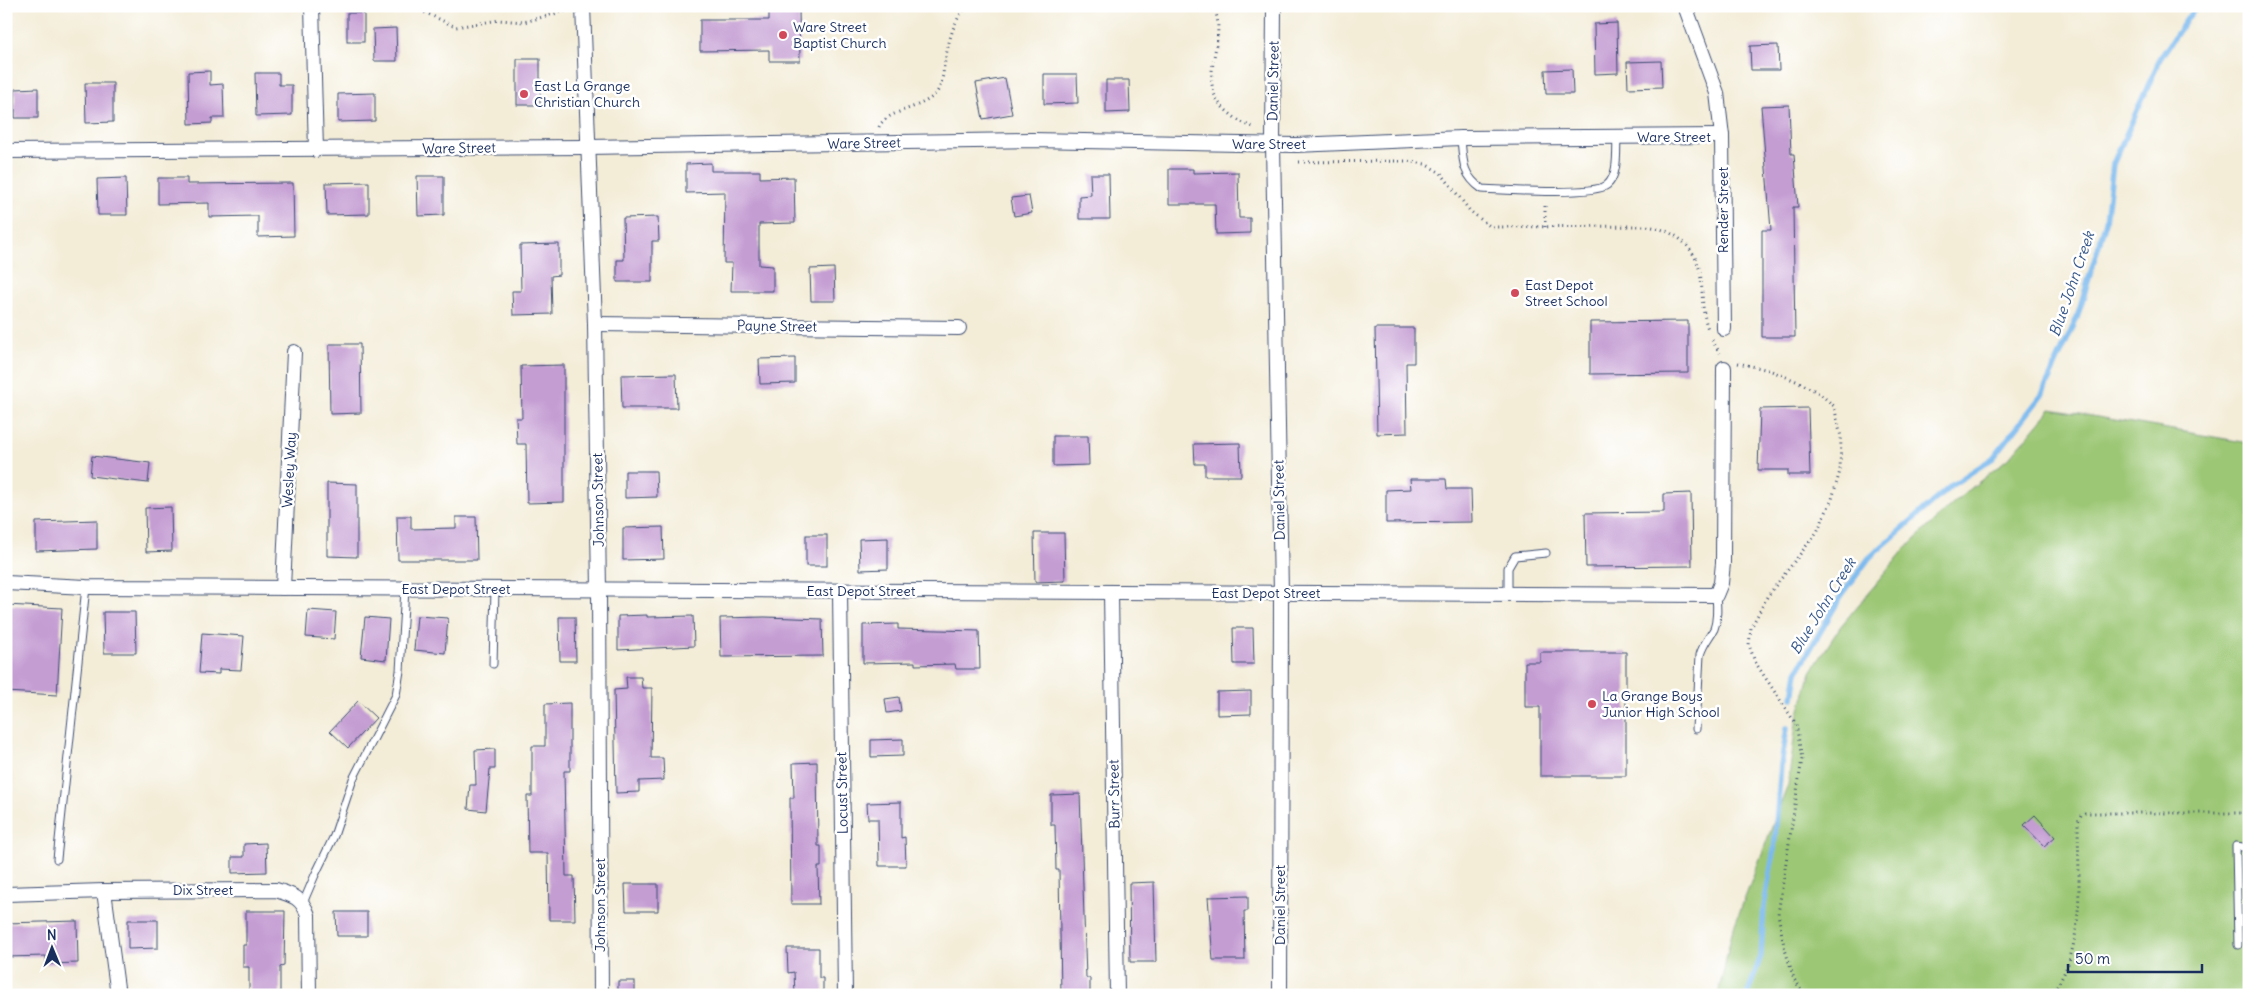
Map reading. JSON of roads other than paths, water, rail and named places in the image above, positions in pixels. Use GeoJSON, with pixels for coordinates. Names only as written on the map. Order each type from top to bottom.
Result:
{"type":"FeatureCollection","features":[{"type":"Feature","properties":{"kind":"street"},"geometry":{"type":"LineString","coordinates":[[312,6],[316,150]]}},
{"type":"Feature","properties":{"kind":"street","name":"Daniel Street"},"geometry":{"type":"LineString","coordinates":[[1274,6],[1272,144],[1281,593],[1280,995]]}},
{"type":"Feature","properties":{"kind":"street","name":"Render Street"},"geometry":{"type":"LineString","coordinates":[[1685,6],[1717,93],[1722,136],[1724,329]]}},
{"type":"Feature","properties":{"kind":"street","name":"Johnson Street"},"geometry":{"type":"LineString","coordinates":[[577,8],[587,147],[595,324],[599,590],[601,995]]}},
{"type":"Feature","properties":{"kind":"street","name":"Ware Street"},"geometry":{"type":"LineString","coordinates":[[6,152],[587,147],[1032,140],[1272,144],[1461,138],[1722,136]]}},
{"type":"Feature","properties":{"kind":"street","name":"Payne Street"},"geometry":{"type":"LineString","coordinates":[[595,324],[959,328]]}},
{"type":"Feature","properties":{"kind":"street","name":"Wesley Way"},"geometry":{"type":"LineString","coordinates":[[284,588],[294,352]]}},
{"type":"Feature","properties":{"kind":"street"},"geometry":{"type":"LineString","coordinates":[[1716,595],[1722,583],[1723,563],[1726,362]]}},
{"type":"Feature","properties":{"kind":"street","name":"East Depot Street"},"geometry":{"type":"LineString","coordinates":[[6,582],[86,587],[1716,595]]}},
{"type":"Feature","properties":{"kind":"street","name":"Locust Street"},"geometry":{"type":"LineString","coordinates":[[840,591],[845,995]]}},
{"type":"Feature","properties":{"kind":"street","name":"Burr Street"},"geometry":{"type":"LineString","coordinates":[[1111,592],[1117,995]]}},
{"type":"Feature","properties":{"kind":"street","name":"Dix Street"},"geometry":{"type":"LineString","coordinates":[[6,894],[104,891],[276,890],[290,894],[304,904]]}},
{"type":"Feature","properties":{"kind":"street"},"geometry":{"type":"LineString","coordinates":[[104,891],[118,995]]}},
{"type":"Feature","properties":{"kind":"street"},"geometry":{"type":"LineString","coordinates":[[304,904],[308,915],[310,941],[309,995]]}},
{"type":"Feature","properties":{"kind":"lane"},"geometry":{"type":"LineString","coordinates":[[1461,138],[1463,166],[1470,182],[1482,190],[1596,190],[1608,184],[1615,171],[1617,137]]}},
{"type":"Feature","properties":{"kind":"lane"},"geometry":{"type":"LineString","coordinates":[[1508,594],[1508,568],[1515,556],[1546,553]]}},
{"type":"Feature","properties":{"kind":"lane"},"geometry":{"type":"LineString","coordinates":[[57,859],[86,587]]}},
{"type":"Feature","properties":{"kind":"lane"},"geometry":{"type":"LineString","coordinates":[[304,904],[315,875],[334,836],[353,779],[396,695],[400,671],[405,589]]}},
{"type":"Feature","properties":{"kind":"lane"},"geometry":{"type":"LineString","coordinates":[[493,664],[495,589]]}},
{"type":"Feature","properties":{"kind":"lane"},"geometry":{"type":"LineString","coordinates":[[1696,729],[1700,655],[1703,644],[1714,628],[1717,614],[1716,595]]}},
{"type":"Feature","properties":{"kind":"lane"},"geometry":{"type":"LineString","coordinates":[[2238,945],[2236,846],[2249,848]]}},
{"type":"Feature","properties":{"kind":"waterway","name":"Blue John Creek"},"geometry":{"type":"LineString","coordinates":[[1793,698],[1797,672],[1841,596],[1869,558],[1952,485],[1993,458],[2042,395],[2077,318],[2106,221],[2113,164],[2161,57],[2196,6]]}},
{"type":"Feature","properties":{"kind":"waterway","name":"Blue John Creek"},"geometry":{"type":"LineString","coordinates":[[1747,995],[1761,956],[1764,906],[1774,850],[1781,765],[1787,728]]}},
{"type":"Feature","properties":{"kind":"place","name":"Ware Street Baptist Church"},"geometry":{"type":"Point","coordinates":[783,35]}},
{"type":"Feature","properties":{"kind":"place","name":"East La Grange Christian Church"},"geometry":{"type":"Point","coordinates":[524,94]}},
{"type":"Feature","properties":{"kind":"place","name":"East Depot Street School"},"geometry":{"type":"Point","coordinates":[1515,293]}},
{"type":"Feature","properties":{"kind":"place","name":"La Grange Boys Junior High School"},"geometry":{"type":"Point","coordinates":[1592,704]}}]}
